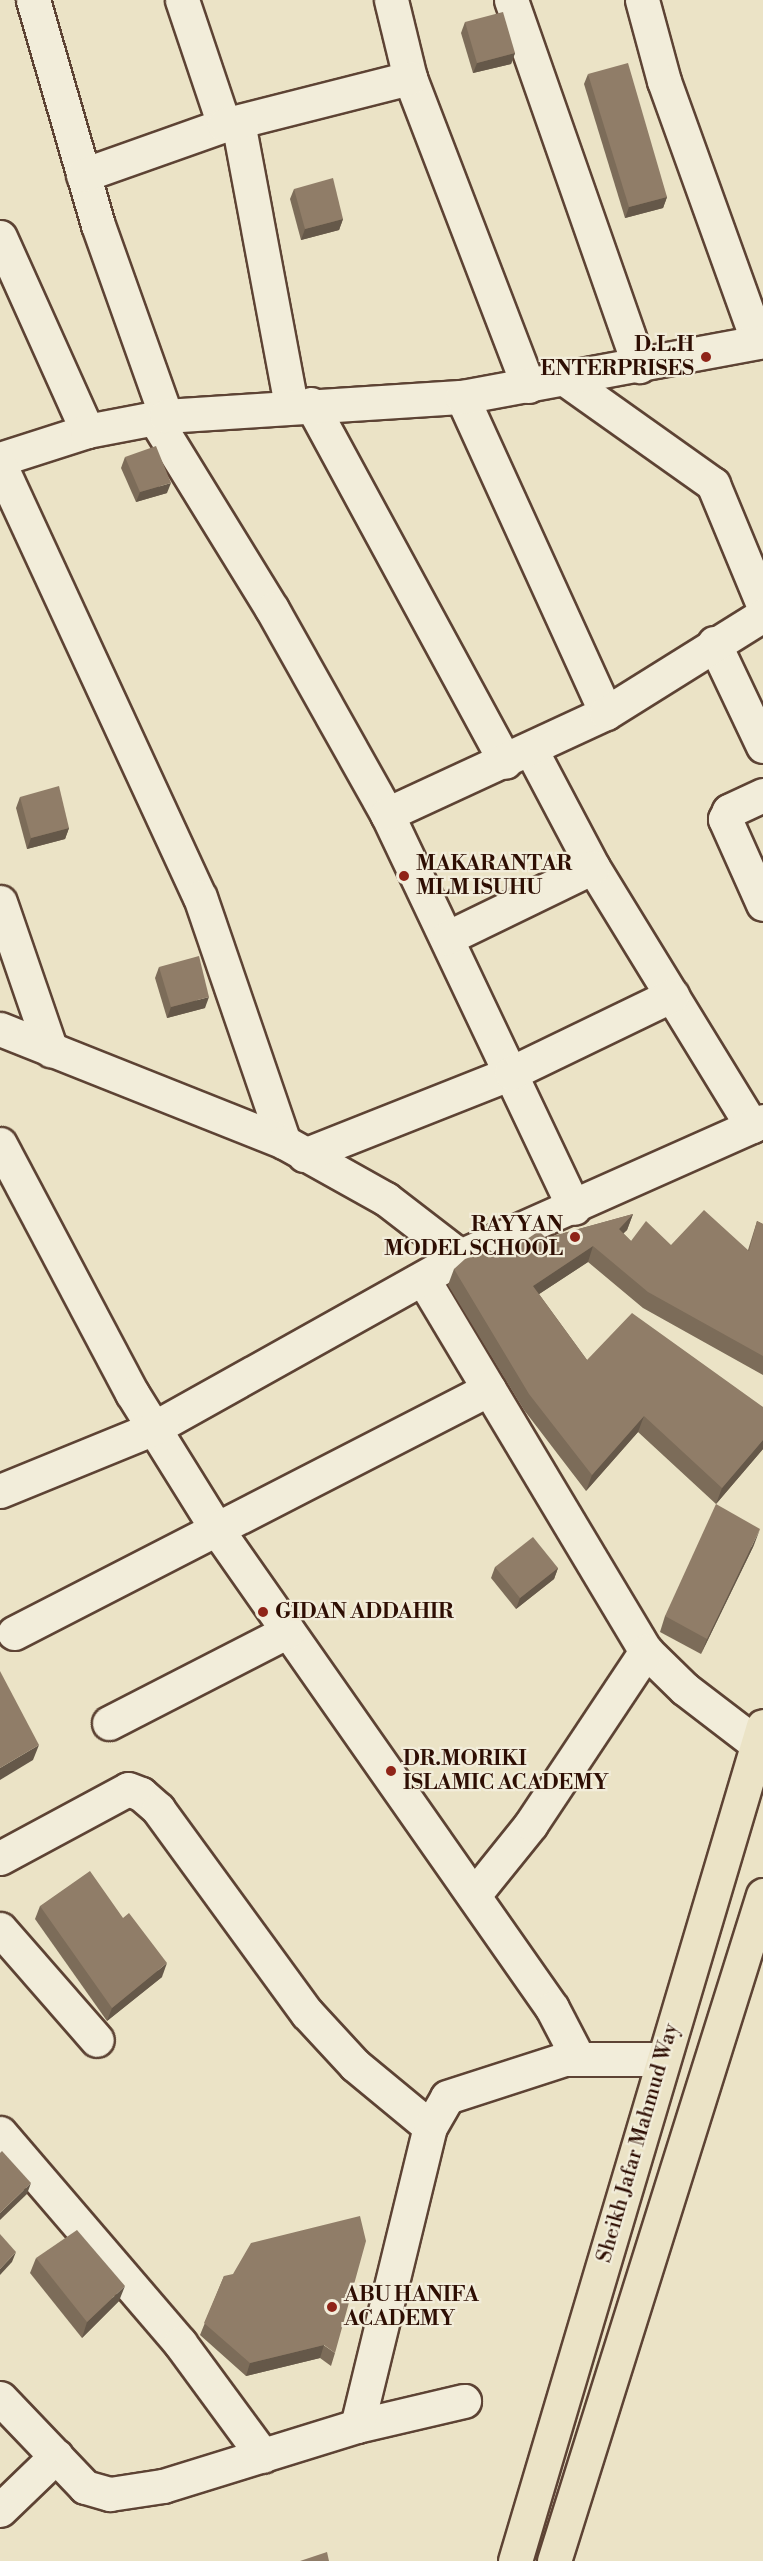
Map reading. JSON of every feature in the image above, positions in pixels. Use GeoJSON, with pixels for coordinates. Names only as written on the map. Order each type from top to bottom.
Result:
{"type":"FeatureCollection","features":[{"type":"Feature","properties":{"kind":"main road","name":"Sheikh Jafar Mahmud Way"},"geometry":{"type":"LineString","coordinates":[[515,2561],[760,1735]]}},
{"type":"Feature","properties":{"kind":"main road","name":"Sheikh Jafar Mahmud Way"},"geometry":{"type":"LineString","coordinates":[[554,2561],[756,1942],[763,1894]]}},
{"type":"Feature","properties":{"kind":"street"},"geometry":{"type":"LineString","coordinates":[[33,0],[82,175],[160,418],[272,609],[387,814],[574,1208]]}},
{"type":"Feature","properties":{"kind":"street"},"geometry":{"type":"LineString","coordinates":[[0,1491],[154,1428],[423,1279],[460,1256],[574,1208],[758,1123],[672,995],[593,867],[518,756],[301,404],[231,124],[182,0]]}},
{"type":"Feature","properties":{"kind":"street"},"geometry":{"type":"LineString","coordinates":[[391,0],[410,78],[528,386]]}},
{"type":"Feature","properties":{"kind":"street"},"geometry":{"type":"LineString","coordinates":[[511,0],[639,366]]}},
{"type":"Feature","properties":{"kind":"street"},"geometry":{"type":"LineString","coordinates":[[0,459],[87,430],[160,418],[301,404],[462,397],[568,381],[760,342],[664,81],[642,0]]}},
{"type":"Feature","properties":{"kind":"street"},"geometry":{"type":"LineString","coordinates":[[82,175],[231,124],[410,78]]}},
{"type":"Feature","properties":{"kind":"street"},"geometry":{"type":"LineString","coordinates":[[0,237],[87,430]]}},
{"type":"Feature","properties":{"kind":"street"},"geometry":{"type":"LineString","coordinates":[[568,381],[713,484],[763,605]]}},
{"type":"Feature","properties":{"kind":"street"},"geometry":{"type":"LineString","coordinates":[[462,397],[606,713]]}},
{"type":"Feature","properties":{"kind":"street"},"geometry":{"type":"LineString","coordinates":[[0,465],[200,897],[294,1148]]}},
{"type":"Feature","properties":{"kind":"street"},"geometry":{"type":"LineString","coordinates":[[387,814],[518,756],[606,713],[714,643],[763,615]]}},
{"type":"Feature","properties":{"kind":"street"},"geometry":{"type":"LineString","coordinates":[[714,643],[763,746]]}},
{"type":"Feature","properties":{"kind":"street"},"geometry":{"type":"LineString","coordinates":[[763,795],[729,811],[725,819],[763,904]]}},
{"type":"Feature","properties":{"kind":"street"},"geometry":{"type":"LineString","coordinates":[[447,938],[593,867]]}},
{"type":"Feature","properties":{"kind":"street"},"geometry":{"type":"LineString","coordinates":[[0,902],[51,1050]]}},
{"type":"Feature","properties":{"kind":"street"},"geometry":{"type":"LineString","coordinates":[[294,1148],[511,1073],[672,995]]}},
{"type":"Feature","properties":{"kind":"street"},"geometry":{"type":"LineString","coordinates":[[0,1029],[294,1148],[386,1199],[460,1256]]}},
{"type":"Feature","properties":{"kind":"street"},"geometry":{"type":"LineString","coordinates":[[0,1144],[154,1428],[218,1531],[552,2008],[578,2058]]}},
{"type":"Feature","properties":{"kind":"street"},"geometry":{"type":"LineString","coordinates":[[423,1279],[645,1650],[685,1689],[760,1735]]}},
{"type":"Feature","properties":{"kind":"street"},"geometry":{"type":"LineString","coordinates":[[14,1633],[218,1531],[489,1389]]}},
{"type":"Feature","properties":{"kind":"street"},"geometry":{"type":"LineString","coordinates":[[109,1723],[288,1631]]}},
{"type":"Feature","properties":{"kind":"street"},"geometry":{"type":"LineString","coordinates":[[474,1895],[531,1824],[645,1650]]}},
{"type":"Feature","properties":{"kind":"street"},"geometry":{"type":"LineString","coordinates":[[1,1856],[128,1789],[141,1794],[158,1809],[307,2013],[356,2065],[430,2127]]}},
{"type":"Feature","properties":{"kind":"street"},"geometry":{"type":"LineString","coordinates":[[0,1929],[97,2040]]}},
{"type":"Feature","properties":{"kind":"street"},"geometry":{"type":"LineString","coordinates":[[357,2426],[430,2127],[447,2097],[578,2058],[663,2059]]}},
{"type":"Feature","properties":{"kind":"street"},"geometry":{"type":"LineString","coordinates":[[0,2133],[180,2343],[263,2456]]}},
{"type":"Feature","properties":{"kind":"street"},"geometry":{"type":"LineString","coordinates":[[0,2398],[85,2487],[110,2494],[163,2486],[357,2426],[464,2401]]}},
{"type":"Feature","properties":{"kind":"street"},"geometry":{"type":"LineString","coordinates":[[0,2510],[56,2456]]}},
{"type":"Feature","properties":{"kind":"building"},"geometry":{"type":"Polygon","coordinates":[[[503,12],[515,53],[477,63],[465,22],[503,12]]]}},
{"type":"Feature","properties":{"kind":"building"},"geometry":{"type":"Polygon","coordinates":[[[628,63],[667,197],[629,207],[588,74],[628,63]]]}},
{"type":"Feature","properties":{"kind":"building"},"geometry":{"type":"Polygon","coordinates":[[[333,178],[343,219],[305,229],[294,189],[333,178]]]}},
{"type":"Feature","properties":{"kind":"building"},"geometry":{"type":"Polygon","coordinates":[[[156,446],[171,483],[140,492],[125,457],[156,446]]]}},
{"type":"Feature","properties":{"kind":"building"},"geometry":{"type":"Polygon","coordinates":[[[59,786],[69,828],[31,838],[20,797],[59,786]]]}},
{"type":"Feature","properties":{"kind":"building"},"geometry":{"type":"Polygon","coordinates":[[[199,956],[209,997],[171,1007],[159,967],[199,956]]]}},
{"type":"Feature","properties":{"kind":"building"},"geometry":{"type":"Polygon","coordinates":[[[704,1210],[749,1251],[757,1221],[763,1224],[763,1356],[648,1292],[593,1246],[533,1286],[587,1360],[632,1313],[763,1407],[763,1440],[722,1488],[644,1416],[592,1475],[529,1394],[454,1269],[465,1259],[490,1250],[499,1258],[539,1231],[546,1238],[633,1214],[619,1229],[631,1241],[646,1221],[671,1245],[704,1210]]]}},
{"type":"Feature","properties":{"kind":"building"},"geometry":{"type":"Polygon","coordinates":[[[716,1504],[760,1529],[707,1639],[665,1616],[716,1504]]]}},
{"type":"Feature","properties":{"kind":"building"},"geometry":{"type":"Polygon","coordinates":[[[533,1537],[558,1568],[520,1598],[495,1567],[533,1537]]]}},
{"type":"Feature","properties":{"kind":"building"},"geometry":{"type":"Polygon","coordinates":[[[0,1671],[39,1745],[0,1768],[0,1671]]]}},
{"type":"Feature","properties":{"kind":"building"},"geometry":{"type":"Polygon","coordinates":[[[90,1871],[123,1918],[129,1913],[167,1963],[112,2008],[40,1906],[90,1871]]]}},
{"type":"Feature","properties":{"kind":"building"},"geometry":{"type":"Polygon","coordinates":[[[2,2151],[31,2183],[0,2213],[0,2153],[2,2151]]]}},
{"type":"Feature","properties":{"kind":"building"},"geometry":{"type":"Polygon","coordinates":[[[360,2216],[366,2241],[335,2353],[324,2345],[250,2363],[204,2323],[224,2276],[233,2274],[251,2243],[360,2216]]]}},
{"type":"Feature","properties":{"kind":"building"},"geometry":{"type":"Polygon","coordinates":[[[77,2230],[125,2286],[87,2322],[36,2258],[77,2230]]]}},
{"type":"Feature","properties":{"kind":"building"},"geometry":{"type":"Polygon","coordinates":[[[0,2234],[16,2252],[0,2269],[0,2234]]]}},
{"type":"Feature","properties":{"kind":"building"},"geometry":{"type":"Polygon","coordinates":[[[327,2552],[329,2561],[300,2561],[327,2552]]]}},
{"type":"Feature","properties":{"kind":"place","name":"D.L.H ENTERPRISES"},"geometry":{"type":"Point","coordinates":[706,357]}},
{"type":"Feature","properties":{"kind":"place","name":"MAKARANTAR MLM ISUHU"},"geometry":{"type":"Point","coordinates":[404,876]}},
{"type":"Feature","properties":{"kind":"place","name":"RAYYAN MODEL SCHOOL"},"geometry":{"type":"Point","coordinates":[575,1237]}},
{"type":"Feature","properties":{"kind":"place","name":"GIDAN ADDAHIR"},"geometry":{"type":"Point","coordinates":[263,1612]}},
{"type":"Feature","properties":{"kind":"place","name":"DR.MORIKI ISLAMIC ACADEMY"},"geometry":{"type":"Point","coordinates":[391,1771]}},
{"type":"Feature","properties":{"kind":"place","name":"ABU HANIFA ACADEMY"},"geometry":{"type":"Point","coordinates":[332,2307]}}]}
